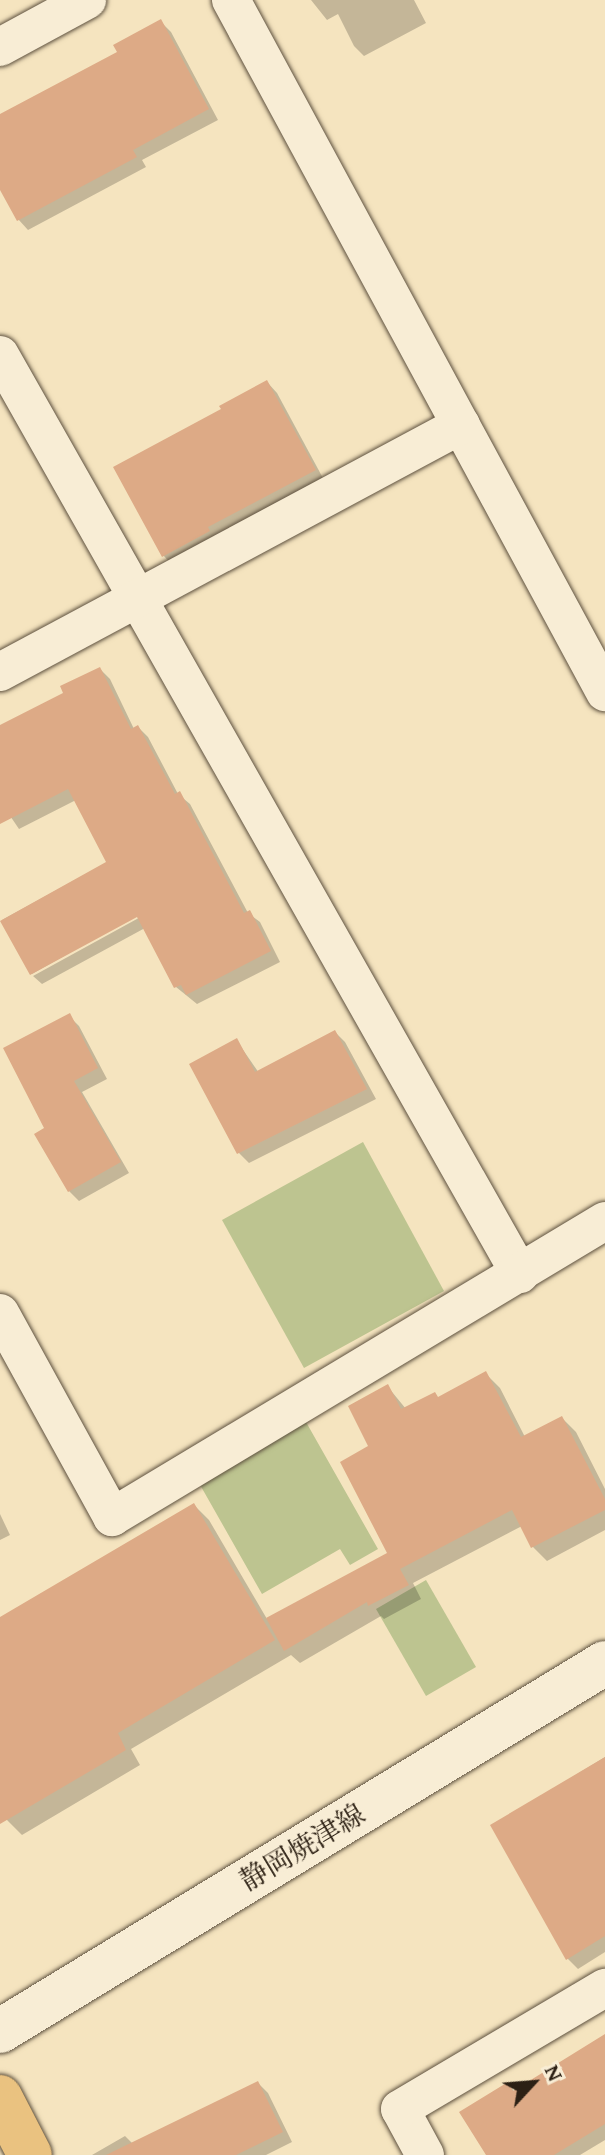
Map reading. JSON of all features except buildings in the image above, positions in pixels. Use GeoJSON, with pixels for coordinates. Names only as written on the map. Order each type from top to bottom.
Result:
{"type":"FeatureCollection","features":[{"type":"Feature","properties":{"kind":"main road","name":"静岡焼津線"},"geometry":{"type":"LineString","coordinates":[[0,2031],[605,1663]]}},
{"type":"Feature","properties":{"kind":"main road"},"geometry":{"type":"LineString","coordinates":[[0,2097],[30,2155]]}},
{"type":"Feature","properties":{"kind":"street"},"geometry":{"type":"LineString","coordinates":[[0,47],[87,0]]}},
{"type":"Feature","properties":{"kind":"street"},"geometry":{"type":"LineString","coordinates":[[231,0],[605,692]]}},
{"type":"Feature","properties":{"kind":"street"},"geometry":{"type":"LineString","coordinates":[[0,355],[520,1274]]}},
{"type":"Feature","properties":{"kind":"street"},"geometry":{"type":"LineString","coordinates":[[0,672],[461,425]]}},
{"type":"Feature","properties":{"kind":"street"},"geometry":{"type":"LineString","coordinates":[[0,1313],[112,1517],[605,1221]]}},
{"type":"Feature","properties":{"kind":"street"},"geometry":{"type":"LineString","coordinates":[[425,2155],[400,2109],[605,1988]]}},
{"type":"Feature","properties":{"kind":"green space"},"geometry":{"type":"Polygon","coordinates":[[[363,1142],[444,1291],[304,1368],[222,1220],[363,1142]]]}},
{"type":"Feature","properties":{"kind":"green space"},"geometry":{"type":"Polygon","coordinates":[[[306,1422],[378,1549],[350,1565],[340,1549],[262,1594],[199,1483],[306,1422]]]}},
{"type":"Feature","properties":{"kind":"green space"},"geometry":{"type":"Polygon","coordinates":[[[426,1580],[476,1667],[426,1696],[376,1609],[426,1580]]]}}]}
